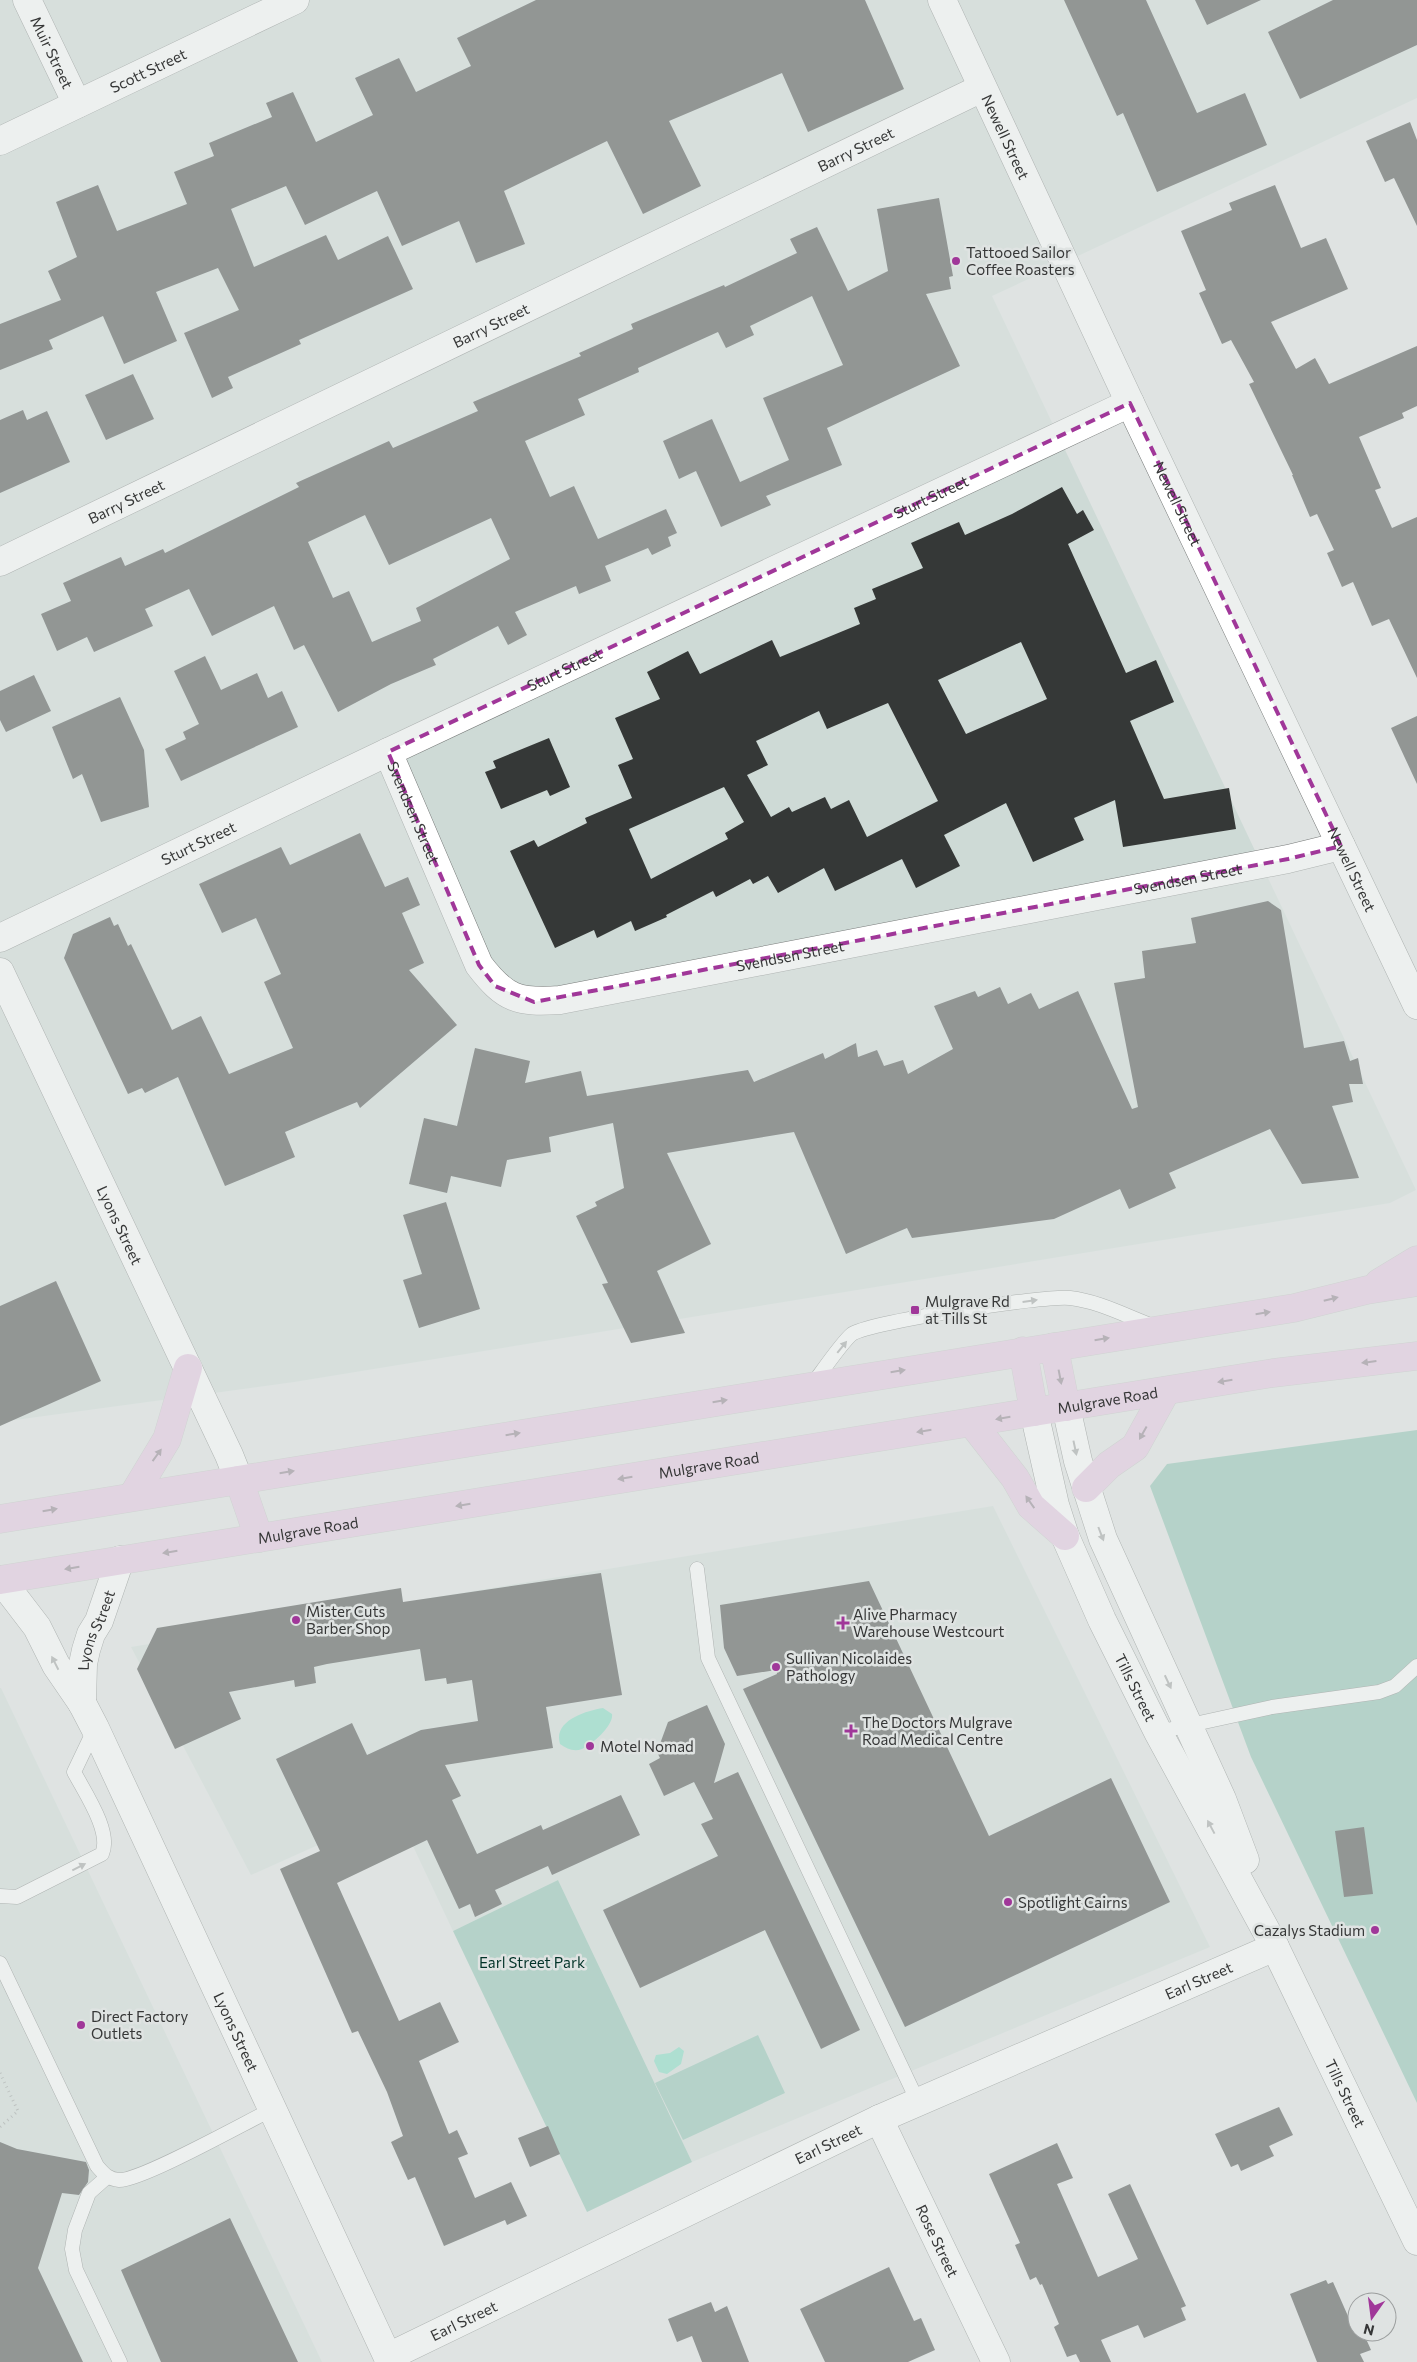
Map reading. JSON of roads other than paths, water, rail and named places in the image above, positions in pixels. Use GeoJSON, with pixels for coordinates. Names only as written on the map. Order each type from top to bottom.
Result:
{"type":"FeatureCollection","features":[{"type":"Feature","properties":{"kind":"main road"},"geometry":{"type":"LineString","coordinates":[[1367,1290],[1417,1260]]}},
{"type":"Feature","properties":{"kind":"main road"},"geometry":{"type":"LineString","coordinates":[[0,1519],[811,1385],[1294,1308],[1367,1290],[1417,1282]]}},
{"type":"Feature","properties":{"kind":"main road"},"geometry":{"type":"LineString","coordinates":[[1054,1346],[1066,1407]]}},
{"type":"Feature","properties":{"kind":"main road"},"geometry":{"type":"LineString","coordinates":[[1022,1351],[1034,1412]]}},
{"type":"Feature","properties":{"kind":"main road","name":"Mulgrave Road"},"geometry":{"type":"LineString","coordinates":[[1,1580],[1273,1373],[1417,1356]]}},
{"type":"Feature","properties":{"kind":"main road"},"geometry":{"type":"LineString","coordinates":[[132,1497],[167,1439],[188,1368]]}},
{"type":"Feature","properties":{"kind":"main road"},"geometry":{"type":"LineString","coordinates":[[1086,1488],[1109,1465],[1135,1447],[1166,1390]]}},
{"type":"Feature","properties":{"kind":"main road"},"geometry":{"type":"LineString","coordinates":[[972,1423],[1016,1478],[1031,1506],[1065,1536]]}},
{"type":"Feature","properties":{"kind":"main road"},"geometry":{"type":"LineString","coordinates":[[238,1480],[258,1538]]}},
{"type":"Feature","properties":{"kind":"street","name":"Muir Street"},"geometry":{"type":"LineString","coordinates":[[27,0],[77,104]]}},
{"type":"Feature","properties":{"kind":"street","name":"Scott Street"},"geometry":{"type":"LineString","coordinates":[[0,141],[295,0]]}},
{"type":"Feature","properties":{"kind":"street","name":"Newell Street"},"geometry":{"type":"LineString","coordinates":[[942,0],[1130,403],[1417,1005]]}},
{"type":"Feature","properties":{"kind":"street","name":"Barry Street"},"geometry":{"type":"LineString","coordinates":[[0,562],[982,88]]}},
{"type":"Feature","properties":{"kind":"street","name":"Sturt Street"},"geometry":{"type":"LineString","coordinates":[[0,938],[388,752],[1130,403]]}},
{"type":"Feature","properties":{"kind":"street","name":"Svendsen Street"},"geometry":{"type":"LineString","coordinates":[[388,752],[479,965],[495,986],[514,997],[534,1002],[560,1000],[1288,859],[1341,846]]}},
{"type":"Feature","properties":{"kind":"street","name":"Lyons Street"},"geometry":{"type":"LineString","coordinates":[[0,972],[188,1368],[238,1480]]}},
{"type":"Feature","properties":{"kind":"street","name":"Tills Street"},"geometry":{"type":"LineString","coordinates":[[1066,1407],[1086,1488],[1103,1539],[1222,1798],[1275,1947]]}},
{"type":"Feature","properties":{"kind":"street","name":"Tills Street"},"geometry":{"type":"LineString","coordinates":[[1034,1412],[1055,1505],[1065,1536],[1102,1620],[1158,1732],[1275,1947],[1417,2241]]}},
{"type":"Feature","properties":{"kind":"street","name":"Lyons Street"},"geometry":{"type":"LineString","coordinates":[[82,1703],[83,1664],[86,1650],[91,1634],[99,1621],[120,1560]]}},
{"type":"Feature","properties":{"kind":"street","name":"Lyons Street"},"geometry":{"type":"LineString","coordinates":[[1,1580],[37,1627],[56,1665],[82,1703],[95,1728],[141,1832],[273,2109],[389,2360]]}},
{"type":"Feature","properties":{"kind":"street","name":"Earl Street"},"geometry":{"type":"LineString","coordinates":[[389,2360],[880,2119],[1275,1947]]}},
{"type":"Feature","properties":{"kind":"street","name":"Rose Street"},"geometry":{"type":"LineString","coordinates":[[880,2119],[996,2362]]}},
{"type":"Feature","properties":{"kind":"lane"},"geometry":{"type":"LineString","coordinates":[[811,1385],[852,1335],[896,1323],[1031,1300],[1068,1298],[1084,1300],[1162,1330]]}},
{"type":"Feature","properties":{"kind":"lane"},"geometry":{"type":"LineString","coordinates":[[697,1569],[708,1658],[918,2102]]}},
{"type":"Feature","properties":{"kind":"lane"},"geometry":{"type":"LineString","coordinates":[[1158,1732],[1272,1707],[1378,1692],[1395,1686],[1417,1666]]}},
{"type":"Feature","properties":{"kind":"lane"},"geometry":{"type":"LineString","coordinates":[[0,1896],[18,1897],[36,1890],[102,1854],[106,1846],[104,1832],[74,1772],[95,1728]]}},
{"type":"Feature","properties":{"kind":"lane"},"geometry":{"type":"LineString","coordinates":[[0,1963],[97,2166],[107,2177],[120,2180],[144,2173],[273,2109]]}},
{"type":"Feature","properties":{"kind":"lane"},"geometry":{"type":"LineString","coordinates":[[107,2177],[89,2193],[75,2230],[72,2249],[76,2270],[120,2362]]}},
{"type":"Feature","properties":{"kind":"place","name":"Tattooed Sailor Coffee Roasters"},"geometry":{"type":"Point","coordinates":[956,261]}},
{"type":"Feature","properties":{"kind":"place","name":"Mulgrave Rd at Tills St"},"geometry":{"type":"Point","coordinates":[915,1310]}},
{"type":"Feature","properties":{"kind":"place","name":"Mister Cuts Barber Shop"},"geometry":{"type":"Point","coordinates":[296,1620]}},
{"type":"Feature","properties":{"kind":"place","name":"Alive Pharmacy Warehouse Westcourt"},"geometry":{"type":"Point","coordinates":[843,1623]}},
{"type":"Feature","properties":{"kind":"place","name":"Sullivan Nicolaides Pathology"},"geometry":{"type":"Point","coordinates":[776,1667]}},
{"type":"Feature","properties":{"kind":"place","name":"The Doctors Mulgrave Road Medical Centre"},"geometry":{"type":"Point","coordinates":[851,1731]}},
{"type":"Feature","properties":{"kind":"place","name":"Motel Nomad"},"geometry":{"type":"Point","coordinates":[590,1746]}},
{"type":"Feature","properties":{"kind":"place","name":"Spotlight Cairns"},"geometry":{"type":"Point","coordinates":[1008,1902]}},
{"type":"Feature","properties":{"kind":"place","name":"Cazalys Stadium"},"geometry":{"type":"Point","coordinates":[1375,1930]}},
{"type":"Feature","properties":{"kind":"place","name":"Direct Factory Outlets"},"geometry":{"type":"Point","coordinates":[81,2025]}},
{"type":"Feature","properties":{"kind":"park label","name":"Earl Street Park"},"geometry":{"type":"Point","coordinates":[532,1962]}}]}
